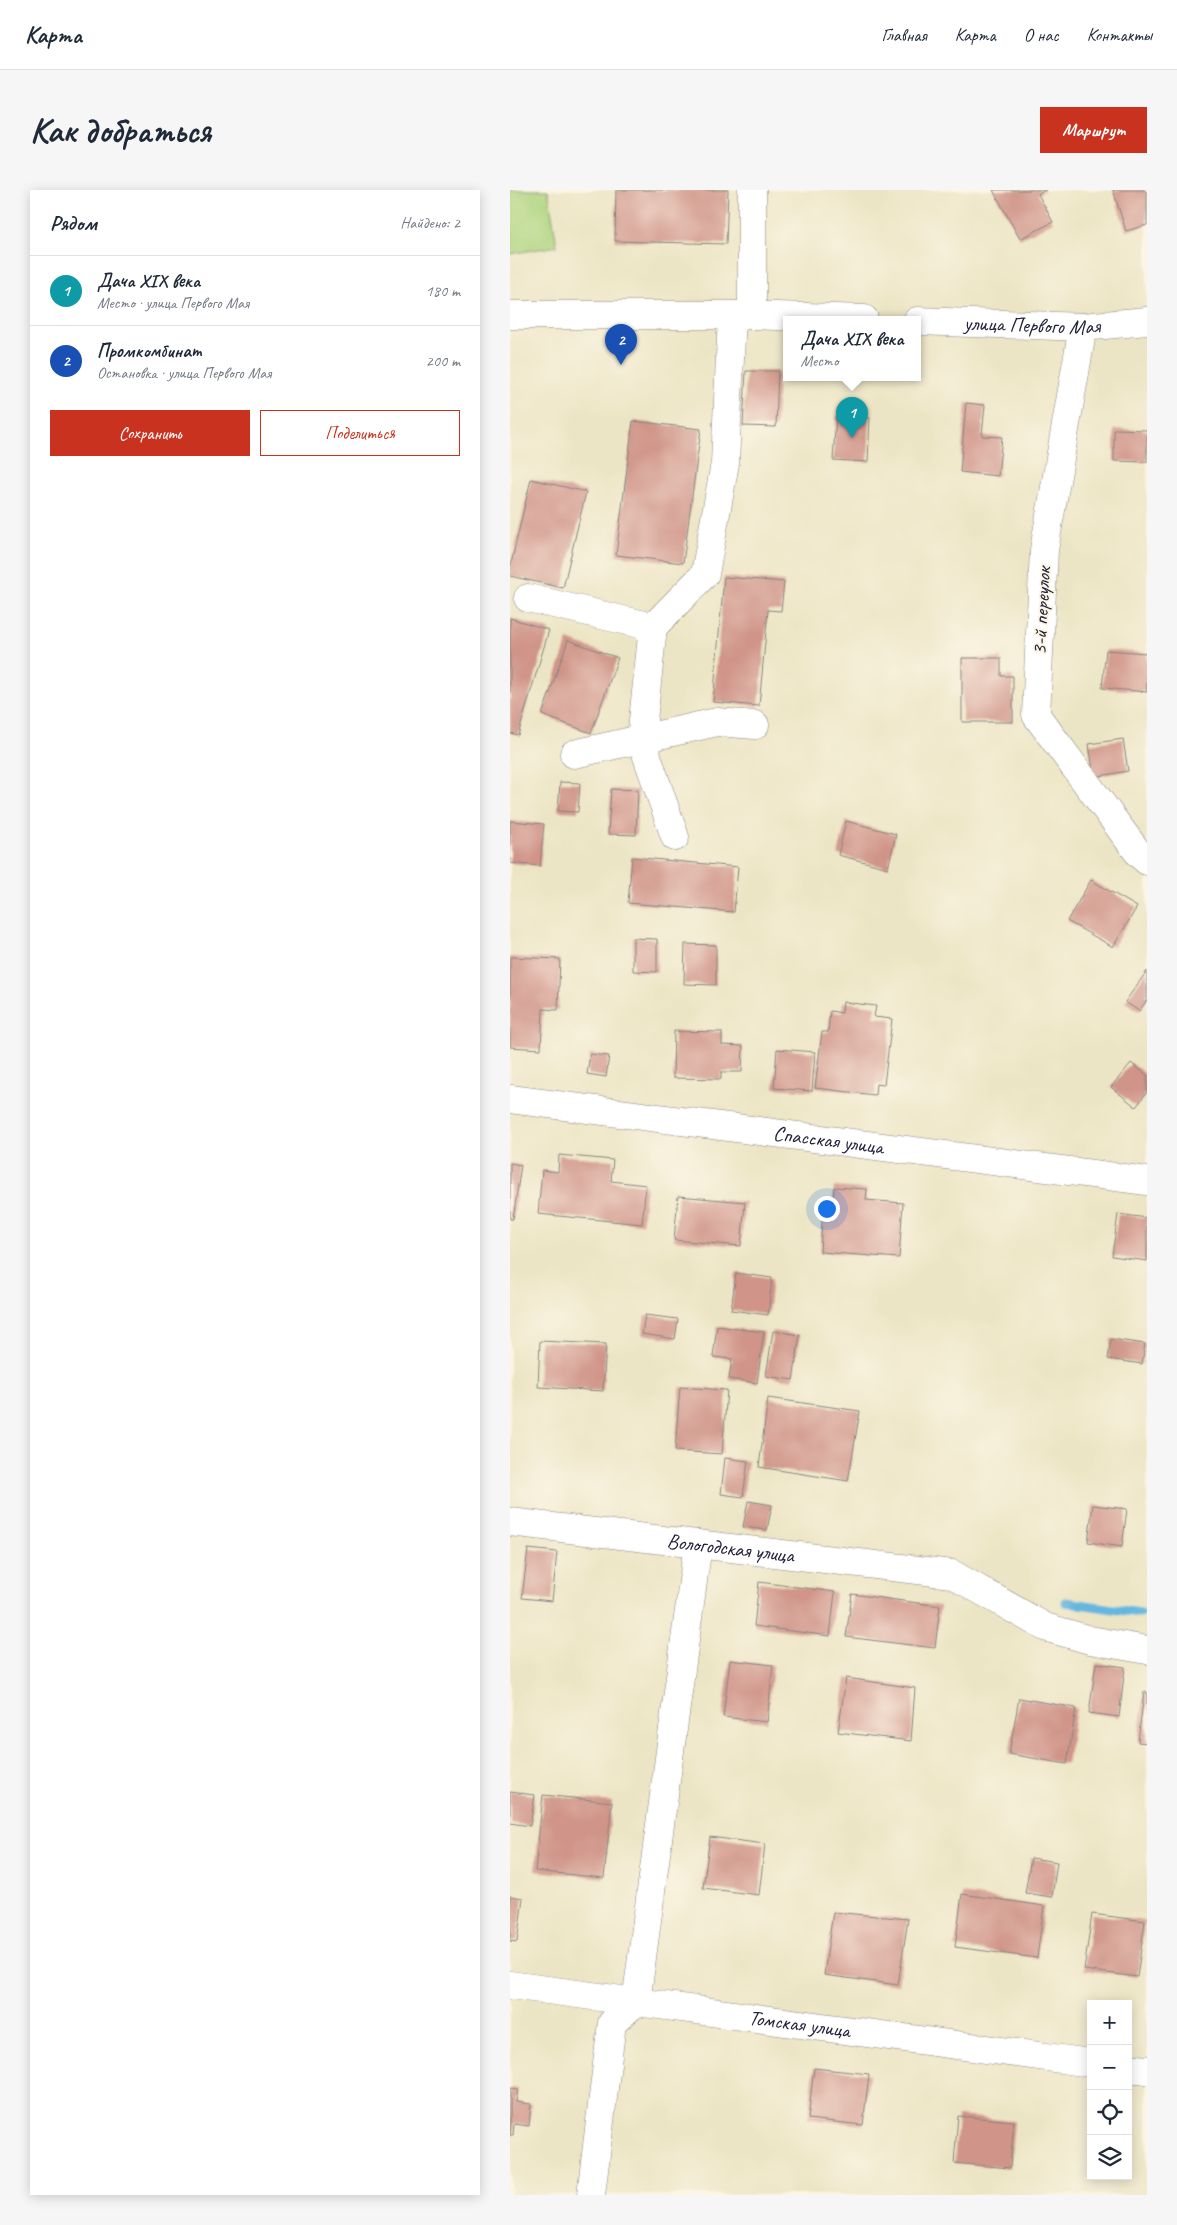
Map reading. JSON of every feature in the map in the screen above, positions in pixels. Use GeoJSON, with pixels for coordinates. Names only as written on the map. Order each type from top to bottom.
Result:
{"type":"FeatureCollection","features":[{"type":"Feature","properties":{"kind":"street"},"geometry":{"type":"LineString","coordinates":[[675,837],[641,739],[653,627],[705,574],[725,463],[742,315],[752,190]]}},
{"type":"Feature","properties":{"kind":"street"},"geometry":{"type":"LineString","coordinates":[[510,315],[783,316]]}},
{"type":"Feature","properties":{"kind":"street","name":"улица Первого Мая"},"geometry":{"type":"LineString","coordinates":[[921,321],[1083,328],[1147,321]]}},
{"type":"Feature","properties":{"kind":"street","name":"3-й переулок"},"geometry":{"type":"LineString","coordinates":[[1083,328],[1044,550],[1036,715],[1139,854],[1147,861]]}},
{"type":"Feature","properties":{"kind":"street"},"geometry":{"type":"LineString","coordinates":[[528,598],[653,627]]}},
{"type":"Feature","properties":{"kind":"street"},"geometry":{"type":"LineString","coordinates":[[574,754],[717,722],[755,726]]}},
{"type":"Feature","properties":{"kind":"street","name":"Спасская улица"},"geometry":{"type":"LineString","coordinates":[[510,1099],[1147,1181]]}},
{"type":"Feature","properties":{"kind":"street","name":"Вологодская улица"},"geometry":{"type":"LineString","coordinates":[[510,1522],[952,1574],[1045,1627],[1090,1640],[1146,1647]]}},
{"type":"Feature","properties":{"kind":"street"},"geometry":{"type":"LineString","coordinates":[[591,2195],[612,2023],[636,2002],[698,1544]]}},
{"type":"Feature","properties":{"kind":"street","name":"Томская улица"},"geometry":{"type":"LineString","coordinates":[[510,1985],[1087,2062]]}},
{"type":"Feature","properties":{"kind":"street"},"geometry":{"type":"LineString","coordinates":[[1132,2068],[1147,2070]]}},
{"type":"Feature","properties":{"kind":"green space"},"geometry":{"type":"Polygon","coordinates":[[[510,190],[548,190],[557,246],[510,254],[510,190]]]}},
{"type":"Feature","properties":{"kind":"building"},"geometry":{"type":"Polygon","coordinates":[[[616,190],[728,190],[726,244],[615,241],[616,190]]]}},
{"type":"Feature","properties":{"kind":"building"},"geometry":{"type":"Polygon","coordinates":[[[993,190],[1046,190],[1038,194],[1053,222],[1020,239],[993,190]]]}},
{"type":"Feature","properties":{"kind":"building"},"geometry":{"type":"Polygon","coordinates":[[[1113,190],[1144,190],[1147,193],[1147,225],[1126,231],[1113,190]]]}},
{"type":"Feature","properties":{"kind":"building"},"geometry":{"type":"Polygon","coordinates":[[[746,371],[778,371],[776,427],[743,426],[746,371]]]}},
{"type":"Feature","properties":{"kind":"building"},"geometry":{"type":"Polygon","coordinates":[[[966,403],[985,405],[982,436],[1002,437],[998,476],[960,472],[966,403]]]}},
{"type":"Feature","properties":{"kind":"building"},"geometry":{"type":"Polygon","coordinates":[[[836,416],[870,418],[868,462],[833,460],[836,416]]]}},
{"type":"Feature","properties":{"kind":"building"},"geometry":{"type":"Polygon","coordinates":[[[633,421],[701,429],[683,563],[616,555],[633,421]]]}},
{"type":"Feature","properties":{"kind":"building"},"geometry":{"type":"Polygon","coordinates":[[[1114,429],[1147,430],[1147,462],[1114,461],[1114,429]]]}},
{"type":"Feature","properties":{"kind":"building"},"geometry":{"type":"Polygon","coordinates":[[[531,479],[586,492],[563,588],[510,576],[510,568],[531,479]]]}},
{"type":"Feature","properties":{"kind":"building"},"geometry":{"type":"Polygon","coordinates":[[[724,577],[784,582],[781,611],[768,610],[759,706],[713,702],[724,577]]]}},
{"type":"Feature","properties":{"kind":"building"},"geometry":{"type":"Polygon","coordinates":[[[510,618],[549,630],[518,735],[510,733],[510,618]]]}},
{"type":"Feature","properties":{"kind":"building"},"geometry":{"type":"Polygon","coordinates":[[[568,640],[618,658],[591,733],[542,715],[568,640]]]}},
{"type":"Feature","properties":{"kind":"building"},"geometry":{"type":"Polygon","coordinates":[[[1106,650],[1147,653],[1147,692],[1102,688],[1106,650]]]}},
{"type":"Feature","properties":{"kind":"building"},"geometry":{"type":"Polygon","coordinates":[[[962,658],[1001,658],[1001,676],[1013,676],[1013,722],[962,722],[962,658]]]}},
{"type":"Feature","properties":{"kind":"building"},"geometry":{"type":"Polygon","coordinates":[[[1123,739],[1128,771],[1094,777],[1089,744],[1123,739]]]}},
{"type":"Feature","properties":{"kind":"building"},"geometry":{"type":"Polygon","coordinates":[[[560,782],[580,783],[578,812],[558,811],[560,782]]]}},
{"type":"Feature","properties":{"kind":"building"},"geometry":{"type":"Polygon","coordinates":[[[611,789],[638,790],[636,835],[608,834],[611,789]]]}},
{"type":"Feature","properties":{"kind":"building"},"geometry":{"type":"Polygon","coordinates":[[[510,821],[544,824],[540,866],[510,863],[510,821]]]}},
{"type":"Feature","properties":{"kind":"building"},"geometry":{"type":"Polygon","coordinates":[[[846,821],[896,834],[888,868],[838,855],[846,821]]]}},
{"type":"Feature","properties":{"kind":"building"},"geometry":{"type":"Polygon","coordinates":[[[632,857],[738,867],[734,912],[628,903],[632,857]]]}},
{"type":"Feature","properties":{"kind":"building"},"geometry":{"type":"Polygon","coordinates":[[[1091,880],[1137,907],[1113,947],[1067,921],[1091,880]]]}},
{"type":"Feature","properties":{"kind":"building"},"geometry":{"type":"Polygon","coordinates":[[[633,938],[657,939],[657,972],[633,971],[633,938]]]}},
{"type":"Feature","properties":{"kind":"building"},"geometry":{"type":"Polygon","coordinates":[[[685,944],[716,945],[716,985],[684,984],[685,944]]]}},
{"type":"Feature","properties":{"kind":"building"},"geometry":{"type":"Polygon","coordinates":[[[510,957],[560,959],[558,1010],[543,1009],[541,1049],[510,1047],[510,957]]]}},
{"type":"Feature","properties":{"kind":"building"},"geometry":{"type":"Polygon","coordinates":[[[1147,971],[1147,1000],[1139,1011],[1125,1002],[1147,971]]]}},
{"type":"Feature","properties":{"kind":"building"},"geometry":{"type":"Polygon","coordinates":[[[843,1002],[876,1006],[874,1017],[892,1019],[884,1085],[876,1084],[875,1095],[815,1088],[822,1032],[828,1032],[830,1011],[842,1013],[843,1002]]]}},
{"type":"Feature","properties":{"kind":"building"},"geometry":{"type":"Polygon","coordinates":[[[674,1031],[722,1032],[722,1045],[743,1046],[742,1072],[721,1072],[721,1079],[673,1078],[674,1031]]]}},
{"type":"Feature","properties":{"kind":"building"},"geometry":{"type":"Polygon","coordinates":[[[777,1049],[815,1052],[812,1091],[774,1088],[777,1049]]]}},
{"type":"Feature","properties":{"kind":"building"},"geometry":{"type":"Polygon","coordinates":[[[590,1054],[609,1056],[606,1077],[587,1074],[590,1054]]]}},
{"type":"Feature","properties":{"kind":"building"},"geometry":{"type":"Polygon","coordinates":[[[1131,1063],[1147,1075],[1147,1092],[1136,1107],[1111,1087],[1131,1063]]]}},
{"type":"Feature","properties":{"kind":"building"},"geometry":{"type":"Polygon","coordinates":[[[559,1155],[613,1160],[611,1181],[646,1185],[642,1224],[538,1214],[542,1170],[558,1172],[559,1155]]]}},
{"type":"Feature","properties":{"kind":"building"},"geometry":{"type":"Polygon","coordinates":[[[510,1163],[521,1165],[513,1219],[510,1219],[510,1163]]]}},
{"type":"Feature","properties":{"kind":"building"},"geometry":{"type":"Polygon","coordinates":[[[834,1187],[867,1189],[866,1200],[903,1203],[899,1258],[820,1252],[822,1220],[831,1220],[834,1187]]]}},
{"type":"Feature","properties":{"kind":"building"},"geometry":{"type":"Polygon","coordinates":[[[678,1196],[745,1202],[741,1246],[674,1240],[678,1196]]]}},
{"type":"Feature","properties":{"kind":"building"},"geometry":{"type":"Polygon","coordinates":[[[1118,1214],[1147,1218],[1147,1261],[1112,1256],[1118,1214]]]}},
{"type":"Feature","properties":{"kind":"building"},"geometry":{"type":"Polygon","coordinates":[[[736,1273],[772,1278],[768,1315],[731,1310],[736,1273]]]}},
{"type":"Feature","properties":{"kind":"building"},"geometry":{"type":"Polygon","coordinates":[[[645,1315],[678,1319],[675,1339],[642,1334],[645,1315]]]}},
{"type":"Feature","properties":{"kind":"building"},"geometry":{"type":"Polygon","coordinates":[[[717,1326],[764,1332],[757,1383],[729,1379],[732,1359],[713,1357],[717,1326]]]}},
{"type":"Feature","properties":{"kind":"building"},"geometry":{"type":"Polygon","coordinates":[[[773,1331],[800,1335],[793,1380],[766,1376],[773,1331]]]}},
{"type":"Feature","properties":{"kind":"building"},"geometry":{"type":"Polygon","coordinates":[[[1111,1339],[1145,1344],[1142,1364],[1108,1359],[1111,1339]]]}},
{"type":"Feature","properties":{"kind":"building"},"geometry":{"type":"Polygon","coordinates":[[[540,1341],[606,1344],[603,1391],[538,1387],[540,1341]]]}},
{"type":"Feature","properties":{"kind":"building"},"geometry":{"type":"Polygon","coordinates":[[[680,1387],[727,1390],[722,1454],[675,1451],[680,1387]]]}},
{"type":"Feature","properties":{"kind":"building"},"geometry":{"type":"Polygon","coordinates":[[[768,1398],[860,1411],[848,1481],[759,1467],[768,1398]]]}},
{"type":"Feature","properties":{"kind":"building"},"geometry":{"type":"Polygon","coordinates":[[[725,1458],[748,1461],[743,1497],[721,1494],[725,1458]]]}},
{"type":"Feature","properties":{"kind":"building"},"geometry":{"type":"Polygon","coordinates":[[[748,1501],[772,1505],[767,1530],[743,1527],[748,1501]]]}},
{"type":"Feature","properties":{"kind":"building"},"geometry":{"type":"Polygon","coordinates":[[[1093,1505],[1127,1509],[1122,1547],[1088,1542],[1093,1505]]]}},
{"type":"Feature","properties":{"kind":"building"},"geometry":{"type":"Polygon","coordinates":[[[528,1549],[557,1552],[552,1601],[522,1598],[528,1549]]]}},
{"type":"Feature","properties":{"kind":"building"},"geometry":{"type":"Polygon","coordinates":[[[759,1582],[835,1592],[830,1636],[754,1626],[759,1582]]]}},
{"type":"Feature","properties":{"kind":"building"},"geometry":{"type":"Polygon","coordinates":[[[852,1594],[940,1606],[935,1648],[846,1637],[852,1594]]]}},
{"type":"Feature","properties":{"kind":"building"},"geometry":{"type":"Polygon","coordinates":[[[730,1660],[773,1665],[767,1722],[723,1717],[730,1660]]]}},
{"type":"Feature","properties":{"kind":"building"},"geometry":{"type":"Polygon","coordinates":[[[1096,1663],[1125,1667],[1119,1717],[1089,1713],[1096,1663]]]}},
{"type":"Feature","properties":{"kind":"building"},"geometry":{"type":"Polygon","coordinates":[[[846,1678],[915,1688],[911,1741],[838,1732],[846,1678]]]}},
{"type":"Feature","properties":{"kind":"building"},"geometry":{"type":"Polygon","coordinates":[[[1144,1692],[1147,1692],[1147,1743],[1138,1742],[1144,1692]]]}},
{"type":"Feature","properties":{"kind":"building"},"geometry":{"type":"Polygon","coordinates":[[[1019,1698],[1076,1708],[1067,1764],[1009,1754],[1019,1698]]]}},
{"type":"Feature","properties":{"kind":"building"},"geometry":{"type":"Polygon","coordinates":[[[510,1792],[535,1795],[530,1826],[510,1823],[510,1792]]]}},
{"type":"Feature","properties":{"kind":"building"},"geometry":{"type":"Polygon","coordinates":[[[543,1795],[612,1802],[604,1878],[535,1871],[543,1795]]]}},
{"type":"Feature","properties":{"kind":"building"},"geometry":{"type":"Polygon","coordinates":[[[710,1837],[765,1844],[759,1895],[703,1888],[710,1837]]]}},
{"type":"Feature","properties":{"kind":"building"},"geometry":{"type":"Polygon","coordinates":[[[1031,1858],[1057,1862],[1052,1897],[1025,1893],[1031,1858]]]}},
{"type":"Feature","properties":{"kind":"building"},"geometry":{"type":"Polygon","coordinates":[[[962,1894],[1044,1906],[1037,1958],[955,1947],[962,1894]]]}},
{"type":"Feature","properties":{"kind":"building"},"geometry":{"type":"Polygon","coordinates":[[[510,1896],[523,1898],[517,1942],[510,1941],[510,1896]]]}},
{"type":"Feature","properties":{"kind":"building"},"geometry":{"type":"Polygon","coordinates":[[[833,1912],[908,1919],[898,1985],[824,1975],[833,1912]]]}},
{"type":"Feature","properties":{"kind":"building"},"geometry":{"type":"Polygon","coordinates":[[[1092,1914],[1145,1921],[1137,1977],[1084,1970],[1092,1914]]]}},
{"type":"Feature","properties":{"kind":"building"},"geometry":{"type":"Polygon","coordinates":[[[814,2068],[869,2074],[863,2125],[808,2119],[814,2068]]]}},
{"type":"Feature","properties":{"kind":"building"},"geometry":{"type":"Polygon","coordinates":[[[510,2088],[518,2089],[516,2102],[531,2104],[529,2126],[514,2124],[513,2135],[510,2135],[510,2088]]]}},
{"type":"Feature","properties":{"kind":"building"},"geometry":{"type":"Polygon","coordinates":[[[958,2116],[1014,2121],[1010,2168],[954,2163],[958,2116]]]}},
{"type":"Feature","properties":{"kind":"waterway"},"geometry":{"type":"LineString","coordinates":[[1066,1602],[1140,1613]]}},
{"type":"Feature","properties":{"kind":"place","name":"Промкомбинат"},"geometry":{"type":"Point","coordinates":[621,365]}},
{"type":"Feature","properties":{"kind":"place","name":"Дача XIX века"},"geometry":{"type":"Point","coordinates":[852,438]}}]}
